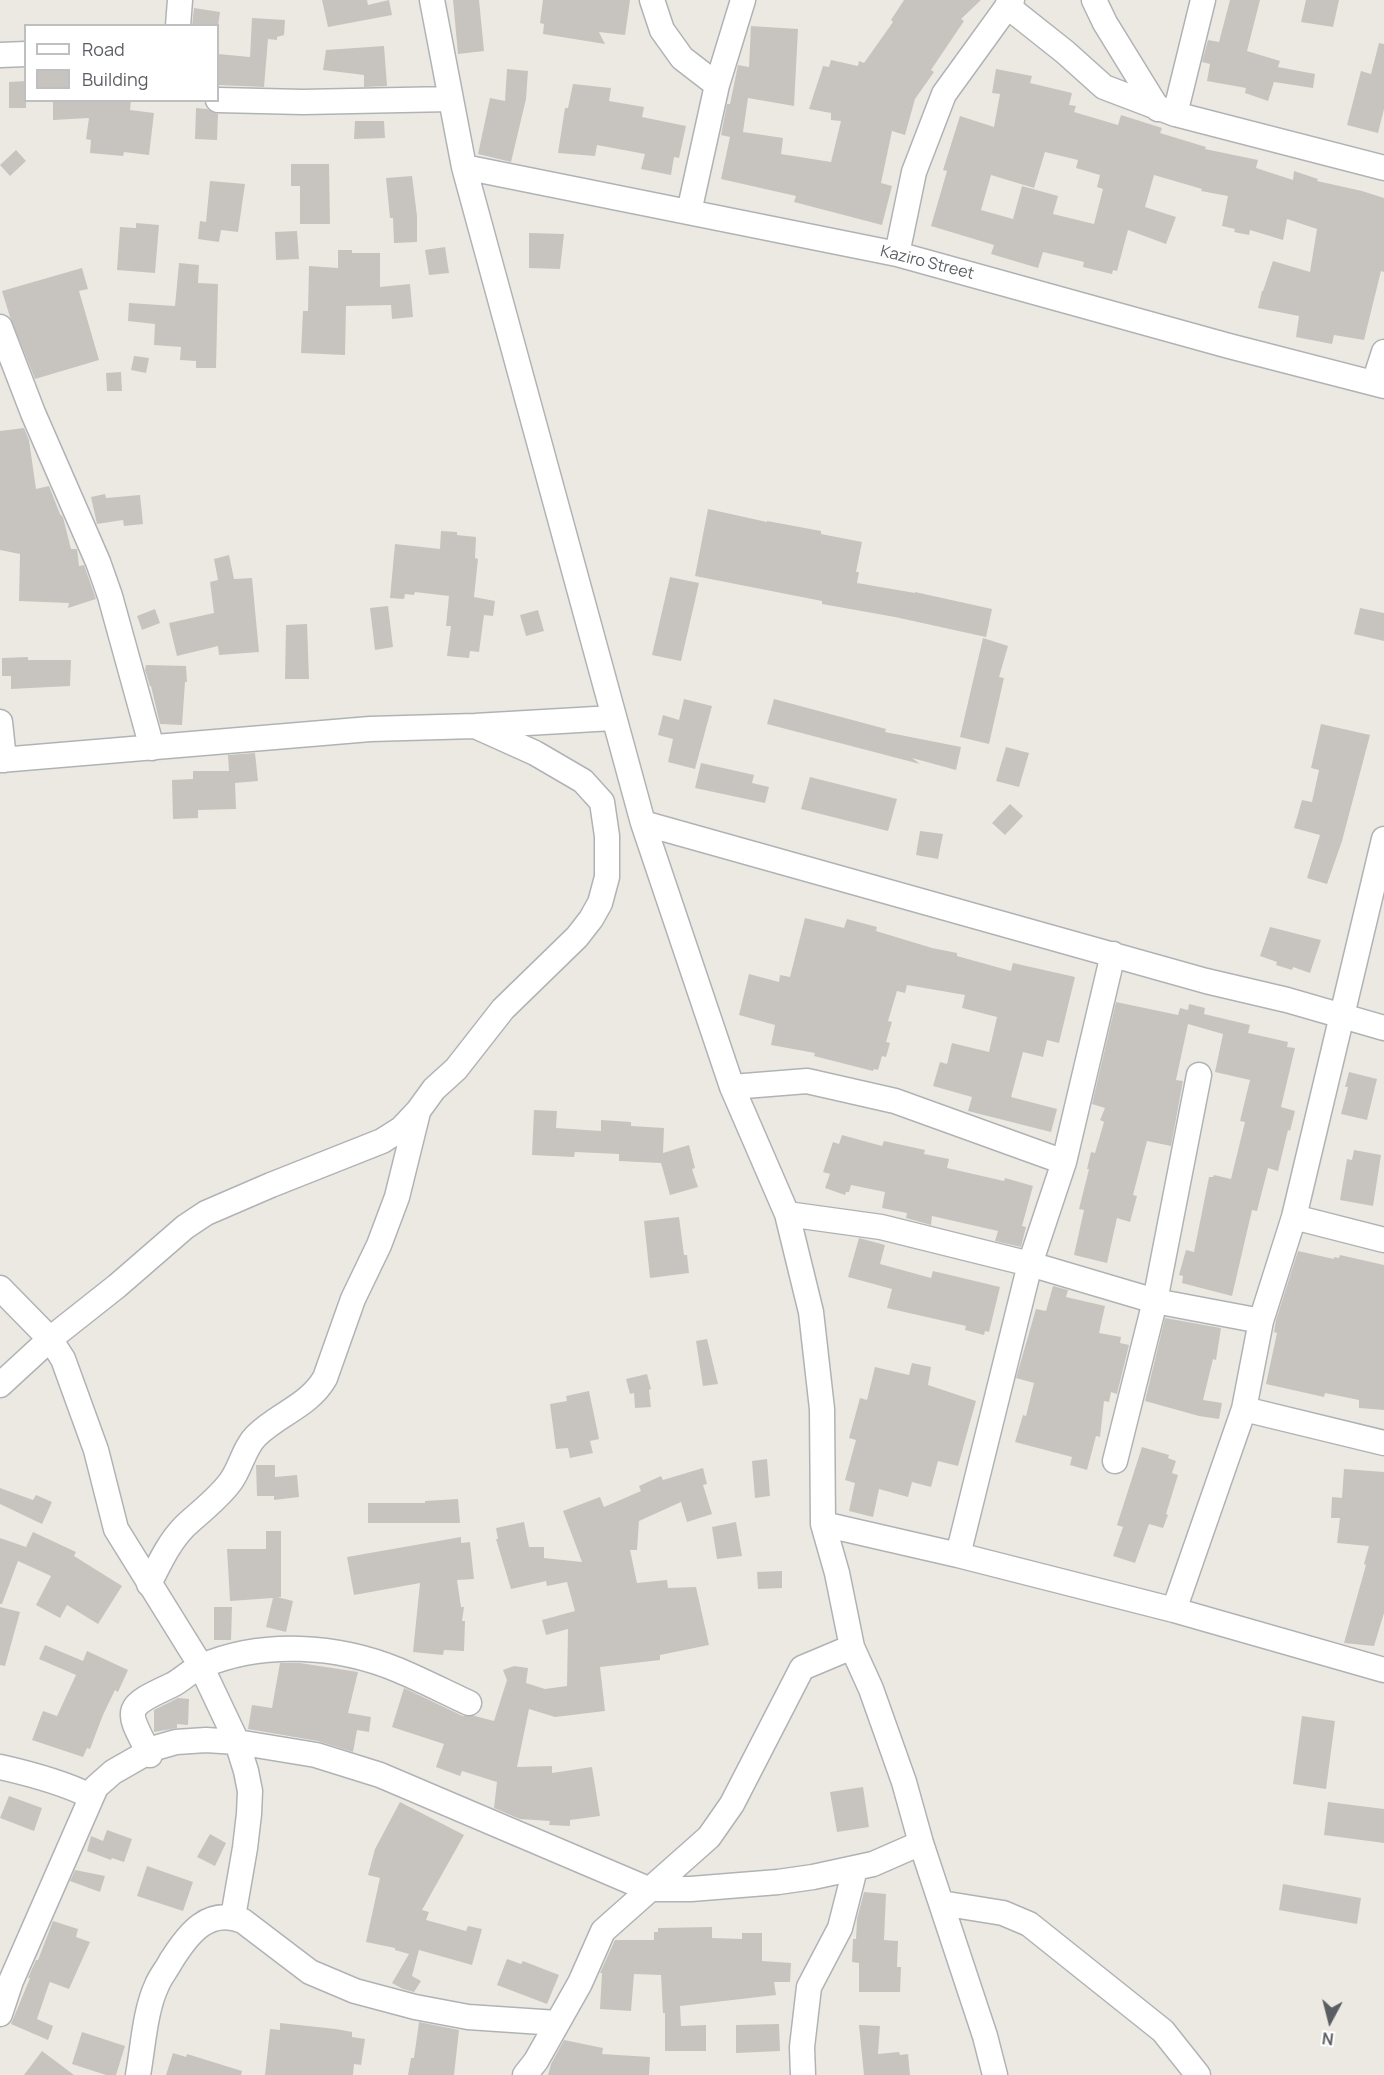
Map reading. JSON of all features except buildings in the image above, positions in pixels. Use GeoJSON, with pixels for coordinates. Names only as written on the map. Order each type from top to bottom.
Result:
{"type":"FeatureCollection","features":[{"type":"Feature","properties":{"kind":"street"},"geometry":{"type":"LineString","coordinates":[[178,24],[180,0]]}},
{"type":"Feature","properties":{"kind":"street"},"geometry":{"type":"LineString","coordinates":[[432,0],[464,167],[643,823],[732,1087],[787,1214],[811,1312],[821,1398],[823,1524],[837,1573],[852,1647],[871,1689],[904,1782],[921,1843],[985,2036],[995,2075]]}},
{"type":"Feature","properties":{"kind":"street"},"geometry":{"type":"LineString","coordinates":[[652,0],[662,30],[682,58],[717,85]]}},
{"type":"Feature","properties":{"kind":"street"},"geometry":{"type":"LineString","coordinates":[[690,212],[717,85],[742,0]]}},
{"type":"Feature","properties":{"kind":"street"},"geometry":{"type":"LineString","coordinates":[[1094,0],[1105,23],[1167,112]]}},
{"type":"Feature","properties":{"kind":"street"},"geometry":{"type":"LineString","coordinates":[[1167,112],[1203,0]]}},
{"type":"Feature","properties":{"kind":"street"},"geometry":{"type":"LineString","coordinates":[[897,254],[914,172],[944,94],[1009,3],[1104,87],[1167,112],[1384,168]]}},
{"type":"Feature","properties":{"kind":"street"},"geometry":{"type":"LineString","coordinates":[[219,100],[303,102],[451,99]]}},
{"type":"Feature","properties":{"kind":"street","name":"Kaziro Street"},"geometry":{"type":"LineString","coordinates":[[464,167],[897,254],[1379,385]]}},
{"type":"Feature","properties":{"kind":"street"},"geometry":{"type":"LineString","coordinates":[[0,327],[6,354],[98,562],[110,596],[152,748]]}},
{"type":"Feature","properties":{"kind":"street"},"geometry":{"type":"LineString","coordinates":[[1379,385],[1384,352]]}},
{"type":"Feature","properties":{"kind":"street"},"geometry":{"type":"LineString","coordinates":[[0,722],[2,760],[370,729],[613,718]]}},
{"type":"Feature","properties":{"kind":"street"},"geometry":{"type":"LineString","coordinates":[[0,1385],[50,1339],[117,1286],[185,1227],[199,1218],[293,1176],[382,1141],[401,1128],[418,1111],[434,1089],[456,1069],[502,1009],[577,937],[600,903],[607,877],[607,836],[602,802],[583,781],[535,753],[474,726]]}},
{"type":"Feature","properties":{"kind":"street"},"geometry":{"type":"LineString","coordinates":[[643,823],[1206,981],[1287,1000],[1384,1028]]}},
{"type":"Feature","properties":{"kind":"street"},"geometry":{"type":"LineString","coordinates":[[1174,1610],[1244,1409],[1261,1321],[1294,1217],[1384,840]]}},
{"type":"Feature","properties":{"kind":"street"},"geometry":{"type":"LineString","coordinates":[[958,1555],[1030,1264],[1064,1162],[1113,954]]}},
{"type":"Feature","properties":{"kind":"street"},"geometry":{"type":"LineString","coordinates":[[1115,1461],[1155,1301],[1199,1075]]}},
{"type":"Feature","properties":{"kind":"street"},"geometry":{"type":"LineString","coordinates":[[732,1087],[807,1081],[895,1101],[1064,1162]]}},
{"type":"Feature","properties":{"kind":"street"},"geometry":{"type":"LineString","coordinates":[[149,1584],[166,1550],[184,1527],[221,1493],[232,1479],[254,1438],[272,1423],[305,1402],[319,1389],[353,1299],[379,1245],[397,1197],[418,1111]]}},
{"type":"Feature","properties":{"kind":"street"},"geometry":{"type":"LineString","coordinates":[[787,1214],[881,1227],[1030,1264],[1155,1301],[1261,1321]]}},
{"type":"Feature","properties":{"kind":"street"},"geometry":{"type":"LineString","coordinates":[[1294,1217],[1384,1240]]}},
{"type":"Feature","properties":{"kind":"street"},"geometry":{"type":"LineString","coordinates":[[0,1288],[50,1339],[63,1359],[96,1450],[116,1529],[201,1666],[237,1742],[250,1791],[245,1848],[232,1917]]}},
{"type":"Feature","properties":{"kind":"street"},"geometry":{"type":"LineString","coordinates":[[1244,1409],[1384,1443]]}},
{"type":"Feature","properties":{"kind":"street"},"geometry":{"type":"LineString","coordinates":[[823,1524],[958,1555],[1174,1610],[1384,1670]]}},
{"type":"Feature","properties":{"kind":"street"},"geometry":{"type":"LineString","coordinates":[[525,2075],[536,2061],[580,1983],[603,1930],[709,1837],[732,1804],[802,1668],[852,1647]]}},
{"type":"Feature","properties":{"kind":"street"},"geometry":{"type":"LineString","coordinates":[[149,1753],[133,1721],[133,1713],[138,1703],[150,1694],[174,1684],[201,1666],[241,1653],[271,1650],[332,1652],[373,1661],[398,1670],[469,1703]]}},
{"type":"Feature","properties":{"kind":"street"},"geometry":{"type":"LineString","coordinates":[[0,2014],[11,1981],[90,1796],[104,1778],[149,1753],[176,1742],[206,1740],[237,1742],[316,1755],[380,1775],[648,1889],[691,1889],[778,1882],[855,1869],[889,1858],[921,1843]]}},
{"type":"Feature","properties":{"kind":"street"},"geometry":{"type":"LineString","coordinates":[[0,1767],[37,1775],[73,1787],[90,1796]]}},
{"type":"Feature","properties":{"kind":"street"},"geometry":{"type":"LineString","coordinates":[[803,2075],[802,2047],[809,1987],[840,1928],[855,1869]]}},
{"type":"Feature","properties":{"kind":"street"},"geometry":{"type":"LineString","coordinates":[[941,1903],[1003,1913],[1029,1924],[1163,2031],[1198,2075]]}},
{"type":"Feature","properties":{"kind":"street"},"geometry":{"type":"LineString","coordinates":[[138,2075],[151,2002],[157,1984],[176,1953],[195,1929],[206,1921],[218,1917],[232,1917],[243,1921],[310,1972],[355,1991],[415,2007],[468,2017],[557,2023]]}}]}
